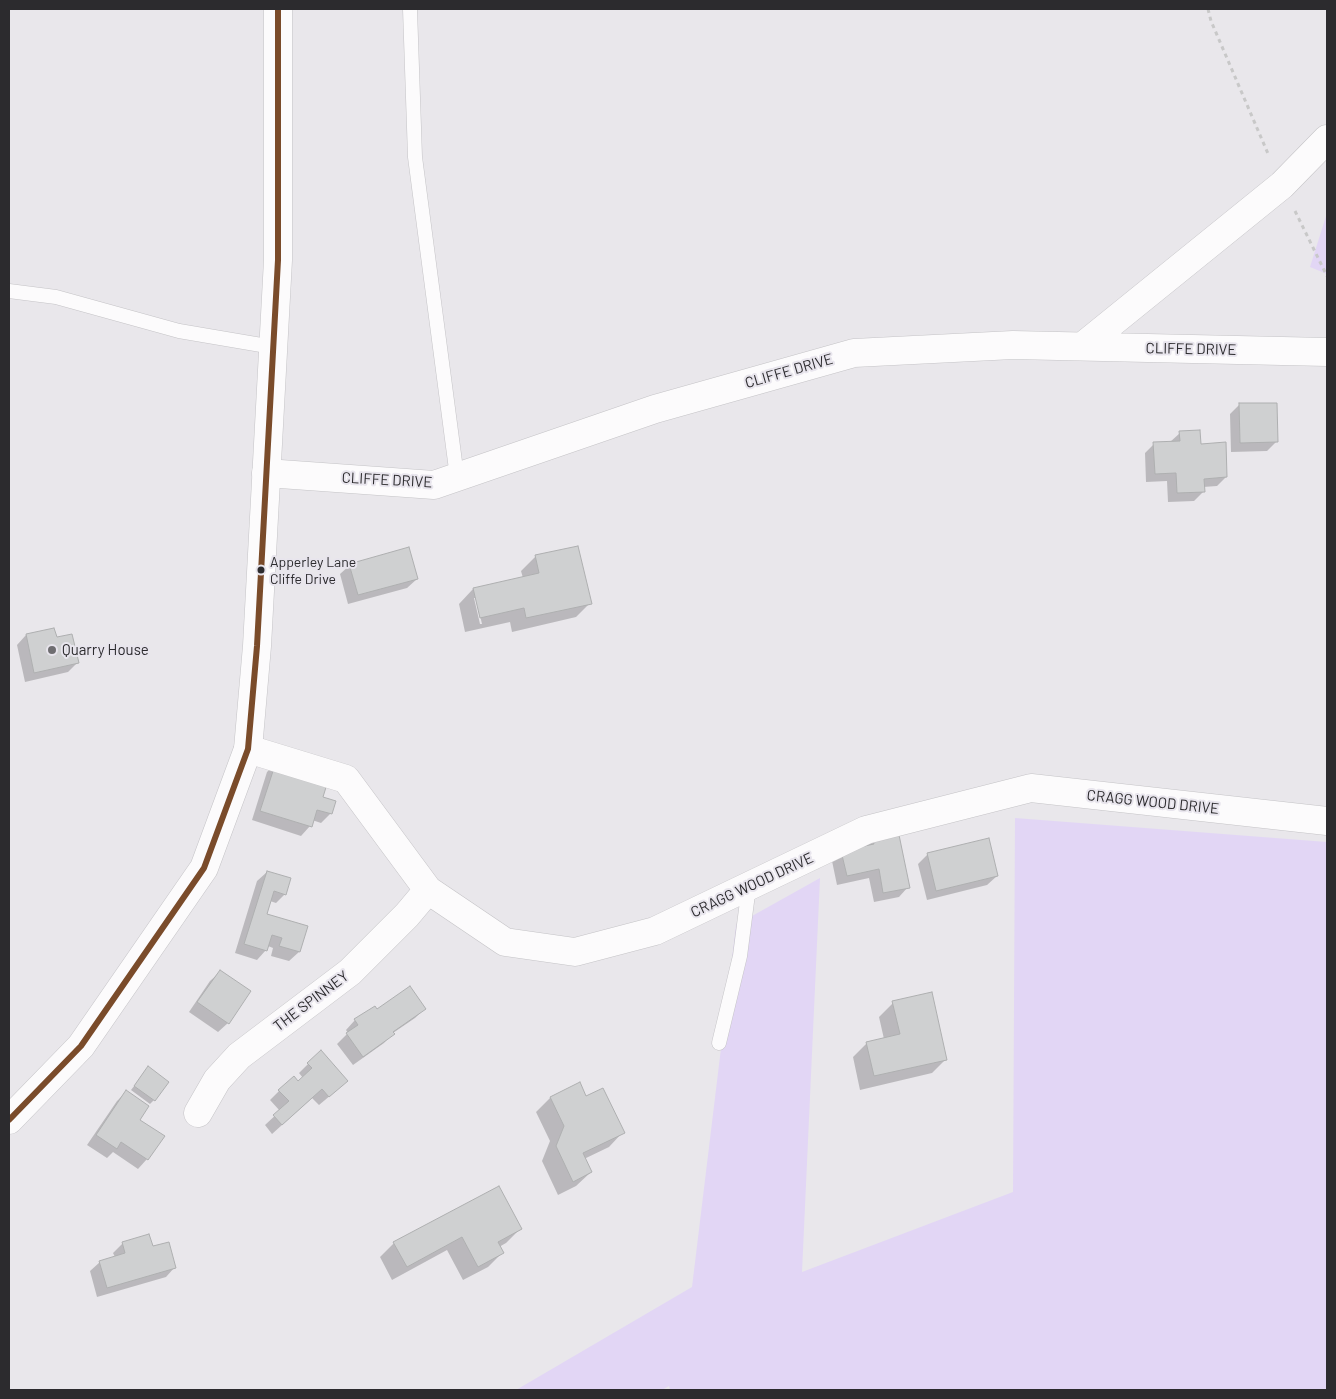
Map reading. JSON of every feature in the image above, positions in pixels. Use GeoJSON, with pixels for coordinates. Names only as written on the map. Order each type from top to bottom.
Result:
{"type":"FeatureCollection","features":[{"type":"Feature","properties":{"kind":"main road"},"geometry":{"type":"LineString","coordinates":[[9,1120],[81,1046],[204,868],[248,748],[257,646],[278,260],[278,9]]}},
{"type":"Feature","properties":{"kind":"main road"},"geometry":{"type":"LineString","coordinates":[[1083,346],[1282,185],[1327,139]]}},
{"type":"Feature","properties":{"kind":"main road","name":"CLIFFE DRIVE"},"geometry":{"type":"LineString","coordinates":[[266,473],[434,485],[655,409],[854,353],[1013,345],[1327,352]]}},
{"type":"Feature","properties":{"kind":"main road","name":"CRAGG WOOD DRIVE"},"geometry":{"type":"LineString","coordinates":[[248,748],[346,779],[428,890],[505,942],[575,952],[655,931],[866,830],[1031,788],[1327,821]]}},
{"type":"Feature","properties":{"kind":"main road","name":"THE SPINNEY"},"geometry":{"type":"LineString","coordinates":[[198,1113],[217,1080],[239,1056],[350,972],[407,915],[428,890]]}},
{"type":"Feature","properties":{"kind":"lane"},"geometry":{"type":"LineString","coordinates":[[410,9],[415,157],[457,477]]}},
{"type":"Feature","properties":{"kind":"lane"},"geometry":{"type":"LineString","coordinates":[[9,291],[56,297],[179,331],[273,347]]}},
{"type":"Feature","properties":{"kind":"lane"},"geometry":{"type":"LineString","coordinates":[[719,1043],[740,956],[749,886]]}},
{"type":"Feature","properties":{"kind":"path"},"geometry":{"type":"LineString","coordinates":[[1208,9],[1211,22],[1282,185],[1327,276]]}},
{"type":"Feature","properties":{"kind":"shaded area"},"geometry":{"type":"Polygon","coordinates":[[[1327,213],[1327,274],[1310,267],[1327,213]]]}},
{"type":"Feature","properties":{"kind":"shaded area"},"geometry":{"type":"Polygon","coordinates":[[[1015,818],[1327,842],[1327,1390],[670,1390],[669,1386],[662,1390],[516,1390],[692,1287],[736,925],[820,878],[802,1272],[1013,1192],[1015,818]]]}},
{"type":"Feature","properties":{"kind":"building"},"geometry":{"type":"Polygon","coordinates":[[[1239,403],[1277,403],[1278,442],[1240,443],[1239,403]]]}},
{"type":"Feature","properties":{"kind":"building"},"geometry":{"type":"Polygon","coordinates":[[[1200,430],[1201,444],[1226,442],[1227,477],[1204,479],[1205,492],[1177,493],[1176,473],[1155,474],[1153,442],[1180,441],[1179,431],[1200,430]]]}},
{"type":"Feature","properties":{"kind":"building"},"geometry":{"type":"Polygon","coordinates":[[[578,546],[592,604],[526,618],[524,608],[480,618],[473,588],[539,573],[535,555],[578,546]]]}},
{"type":"Feature","properties":{"kind":"building"},"geometry":{"type":"Polygon","coordinates":[[[409,547],[418,579],[358,595],[349,564],[409,547]]]}},
{"type":"Feature","properties":{"kind":"building","name":"Quarry House"},"geometry":{"type":"Polygon","coordinates":[[[54,628],[57,637],[72,634],[79,663],[34,673],[26,634],[54,628]]]}},
{"type":"Feature","properties":{"kind":"building"},"geometry":{"type":"Polygon","coordinates":[[[276,762],[327,784],[323,797],[336,801],[332,814],[317,810],[312,827],[260,811],[276,762]]]}},
{"type":"Feature","properties":{"kind":"building"},"geometry":{"type":"Polygon","coordinates":[[[898,830],[910,888],[883,893],[879,869],[847,876],[841,851],[874,844],[872,835],[898,830]]]}},
{"type":"Feature","properties":{"kind":"building"},"geometry":{"type":"Polygon","coordinates":[[[989,838],[998,876],[936,891],[927,853],[989,838]]]}},
{"type":"Feature","properties":{"kind":"building"},"geometry":{"type":"Polygon","coordinates":[[[267,871],[291,878],[286,895],[274,891],[267,914],[308,926],[300,952],[279,946],[282,938],[272,935],[267,951],[244,944],[267,871]]]}},
{"type":"Feature","properties":{"kind":"building"},"geometry":{"type":"Polygon","coordinates":[[[220,970],[251,991],[229,1024],[197,1002],[220,970]]]}},
{"type":"Feature","properties":{"kind":"building"},"geometry":{"type":"Polygon","coordinates":[[[410,986],[426,1009],[393,1032],[395,1034],[363,1057],[346,1033],[358,1025],[354,1019],[375,1006],[377,1009],[410,986]]]}},
{"type":"Feature","properties":{"kind":"building"},"geometry":{"type":"Polygon","coordinates":[[[932,992],[947,1060],[874,1076],[866,1042],[900,1034],[892,1001],[932,992]]]}},
{"type":"Feature","properties":{"kind":"building"},"geometry":{"type":"Polygon","coordinates":[[[321,1050],[348,1081],[329,1097],[322,1089],[282,1125],[273,1115],[289,1101],[278,1090],[294,1076],[298,1081],[312,1068],[307,1063],[321,1050]]]}},
{"type":"Feature","properties":{"kind":"building"},"geometry":{"type":"Polygon","coordinates":[[[148,1066],[169,1082],[155,1101],[134,1086],[148,1066]]]}},
{"type":"Feature","properties":{"kind":"building"},"geometry":{"type":"Polygon","coordinates":[[[580,1082],[586,1096],[603,1088],[625,1133],[583,1153],[592,1172],[573,1182],[556,1146],[564,1126],[550,1097],[580,1082]]]}},
{"type":"Feature","properties":{"kind":"building"},"geometry":{"type":"Polygon","coordinates":[[[126,1090],[149,1106],[140,1120],[165,1136],[148,1160],[121,1142],[117,1149],[96,1135],[126,1090]]]}},
{"type":"Feature","properties":{"kind":"building"},"geometry":{"type":"Polygon","coordinates":[[[499,1186],[522,1229],[498,1242],[504,1253],[478,1267],[462,1237],[407,1267],[393,1242],[499,1186]]]}},
{"type":"Feature","properties":{"kind":"building"},"geometry":{"type":"Polygon","coordinates":[[[149,1234],[153,1246],[169,1242],[176,1268],[107,1288],[99,1261],[125,1253],[122,1242],[149,1234]]]}},
{"type":"Feature","properties":{"kind":"transit line"},"geometry":{"type":"LineString","coordinates":[[9,1120],[81,1046],[204,868],[248,749],[257,646],[278,260],[278,9]]}},
{"type":"Feature","properties":{"kind":"place","name":"Apperley Lane Cliffe Drive"},"geometry":{"type":"Point","coordinates":[261,570]}},
{"type":"Feature","properties":{"kind":"place","name":"Quarry House"},"geometry":{"type":"Point","coordinates":[52,650]}}]}
